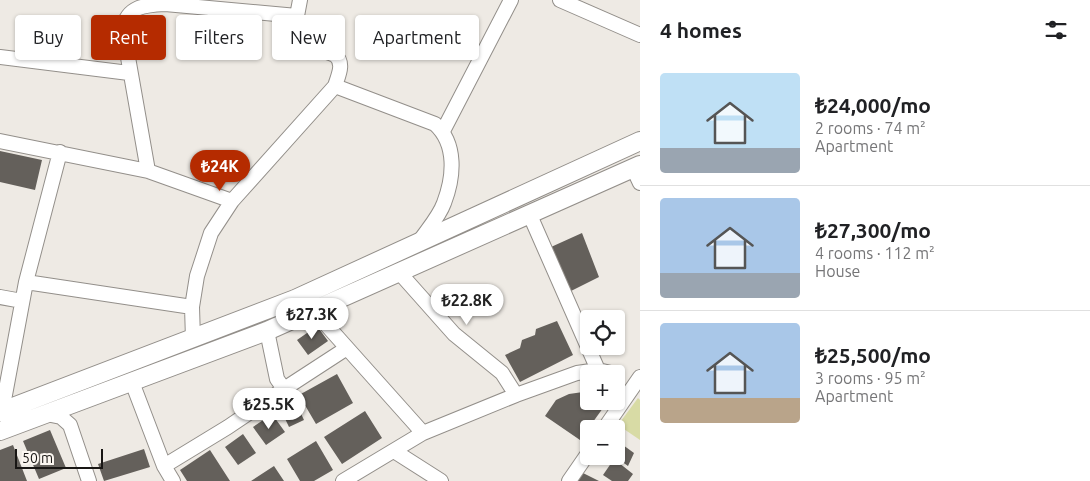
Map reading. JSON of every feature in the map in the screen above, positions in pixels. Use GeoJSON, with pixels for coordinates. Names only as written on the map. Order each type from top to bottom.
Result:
{"type":"FeatureCollection","features":[{"type":"Feature","properties":{"kind":"main road"},"geometry":{"type":"LineString","coordinates":[[1,412],[295,299],[640,141]]}},
{"type":"Feature","properties":{"kind":"main road"},"geometry":{"type":"LineString","coordinates":[[0,431],[267,331],[529,213],[638,172]]}},
{"type":"Feature","properties":{"kind":"street"},"geometry":{"type":"LineString","coordinates":[[297,15],[300,0]]}},
{"type":"Feature","properties":{"kind":"street"},"geometry":{"type":"LineString","coordinates":[[443,131],[511,0]]}},
{"type":"Feature","properties":{"kind":"street"},"geometry":{"type":"LineString","coordinates":[[560,0],[640,35]]}},
{"type":"Feature","properties":{"kind":"street"},"geometry":{"type":"LineString","coordinates":[[148,170],[129,73],[123,29],[125,19],[130,12],[149,5],[165,4],[286,15]]}},
{"type":"Feature","properties":{"kind":"street"},"geometry":{"type":"LineString","coordinates":[[0,56],[129,73]]}},
{"type":"Feature","properties":{"kind":"street"},"geometry":{"type":"LineString","coordinates":[[192,339],[192,306],[197,276],[211,233],[232,201],[335,86],[341,64],[340,60]]}},
{"type":"Feature","properties":{"kind":"street"},"geometry":{"type":"LineString","coordinates":[[335,86],[435,124],[443,131],[448,141],[452,158],[451,176],[444,204],[419,242]]}},
{"type":"Feature","properties":{"kind":"street"},"geometry":{"type":"LineString","coordinates":[[0,141],[148,170],[232,201]]}},
{"type":"Feature","properties":{"kind":"street"},"geometry":{"type":"LineString","coordinates":[[1,412],[26,282],[60,152]]}},
{"type":"Feature","properties":{"kind":"street"},"geometry":{"type":"LineString","coordinates":[[529,213],[596,365]]}},
{"type":"Feature","properties":{"kind":"street"},"geometry":{"type":"LineString","coordinates":[[363,268],[371,284]]}},
{"type":"Feature","properties":{"kind":"street"},"geometry":{"type":"LineString","coordinates":[[398,271],[454,334],[502,373],[516,395]]}},
{"type":"Feature","properties":{"kind":"street"},"geometry":{"type":"LineString","coordinates":[[26,282],[192,306]]}},
{"type":"Feature","properties":{"kind":"street"},"geometry":{"type":"LineString","coordinates":[[0,298],[22,302]]}},
{"type":"Feature","properties":{"kind":"street"},"geometry":{"type":"LineString","coordinates":[[314,311],[423,433]]}},
{"type":"Feature","properties":{"kind":"street"},"geometry":{"type":"LineString","coordinates":[[267,331],[277,379],[284,389]]}},
{"type":"Feature","properties":{"kind":"street"},"geometry":{"type":"LineString","coordinates":[[164,466],[228,427],[347,348]]}},
{"type":"Feature","properties":{"kind":"street"},"geometry":{"type":"LineString","coordinates":[[343,481],[423,433],[516,395],[580,373]]}},
{"type":"Feature","properties":{"kind":"street"},"geometry":{"type":"LineString","coordinates":[[610,420],[639,380],[625,376]]}},
{"type":"Feature","properties":{"kind":"street"},"geometry":{"type":"LineString","coordinates":[[132,382],[164,466],[172,481]]}},
{"type":"Feature","properties":{"kind":"street"},"geometry":{"type":"LineString","coordinates":[[66,420],[69,410],[75,403]]}},
{"type":"Feature","properties":{"kind":"street"},"geometry":{"type":"LineString","coordinates":[[46,414],[66,420],[89,481]]}},
{"type":"Feature","properties":{"kind":"street"},"geometry":{"type":"LineString","coordinates":[[394,451],[441,481]]}},
{"type":"Feature","properties":{"kind":"street"},"geometry":{"type":"LineString","coordinates":[[569,481],[580,465]]}},
{"type":"Feature","properties":{"kind":"green space"},"geometry":{"type":"Polygon","coordinates":[[[638,398],[640,400],[640,440],[625,430],[625,420],[622,420],[638,398]]]}},
{"type":"Feature","properties":{"kind":"building"},"geometry":{"type":"Polygon","coordinates":[[[0,151],[42,160],[35,190],[0,182],[0,151]]]}},
{"type":"Feature","properties":{"kind":"building"},"geometry":{"type":"Polygon","coordinates":[[[582,233],[599,277],[571,291],[551,247],[582,233]]]}},
{"type":"Feature","properties":{"kind":"building"},"geometry":{"type":"Polygon","coordinates":[[[557,321],[573,355],[520,382],[505,355],[520,348],[522,340],[535,335],[536,329],[557,321]]]}},
{"type":"Feature","properties":{"kind":"building"},"geometry":{"type":"Polygon","coordinates":[[[317,326],[328,341],[308,355],[297,340],[317,326]]]}},
{"type":"Feature","properties":{"kind":"building"},"geometry":{"type":"Polygon","coordinates":[[[337,374],[353,403],[316,424],[299,395],[337,374]]]}},
{"type":"Feature","properties":{"kind":"building"},"geometry":{"type":"Polygon","coordinates":[[[580,392],[580,410],[602,410],[594,420],[580,420],[580,440],[545,416],[556,400],[569,394],[580,392]]]}},
{"type":"Feature","properties":{"kind":"building"},"geometry":{"type":"Polygon","coordinates":[[[294,399],[304,420],[289,427],[279,406],[294,399]]]}},
{"type":"Feature","properties":{"kind":"building"},"geometry":{"type":"Polygon","coordinates":[[[365,411],[382,438],[342,464],[324,437],[365,411]]]}},
{"type":"Feature","properties":{"kind":"building"},"geometry":{"type":"Polygon","coordinates":[[[272,414],[285,432],[266,445],[253,427],[272,414]]]}},
{"type":"Feature","properties":{"kind":"building"},"geometry":{"type":"Polygon","coordinates":[[[50,430],[66,468],[39,479],[23,441],[50,430]]]}},
{"type":"Feature","properties":{"kind":"building"},"geometry":{"type":"Polygon","coordinates":[[[243,434],[256,453],[238,465],[225,447],[243,434]]]}},
{"type":"Feature","properties":{"kind":"building"},"geometry":{"type":"Polygon","coordinates":[[[316,441],[333,470],[314,481],[300,481],[287,459],[316,441]]]}},
{"type":"Feature","properties":{"kind":"building"},"geometry":{"type":"Polygon","coordinates":[[[13,445],[27,481],[0,481],[0,450],[13,445]]]}},
{"type":"Feature","properties":{"kind":"building"},"geometry":{"type":"Polygon","coordinates":[[[625,446],[634,453],[628,466],[625,464],[625,446]]]}},
{"type":"Feature","properties":{"kind":"building"},"geometry":{"type":"Polygon","coordinates":[[[144,449],[150,467],[104,481],[98,464],[144,449]]]}},
{"type":"Feature","properties":{"kind":"building"},"geometry":{"type":"Polygon","coordinates":[[[210,450],[230,481],[187,481],[180,470],[210,450]]]}},
{"type":"Feature","properties":{"kind":"building"},"geometry":{"type":"Polygon","coordinates":[[[610,465],[622,465],[633,474],[628,481],[612,481],[603,475],[610,465]]]}},
{"type":"Feature","properties":{"kind":"building"},"geometry":{"type":"Polygon","coordinates":[[[274,466],[284,481],[251,481],[274,466]]]}},
{"type":"Feature","properties":{"kind":"building"},"geometry":{"type":"Polygon","coordinates":[[[581,472],[599,481],[575,481],[581,472]]]}}]}
